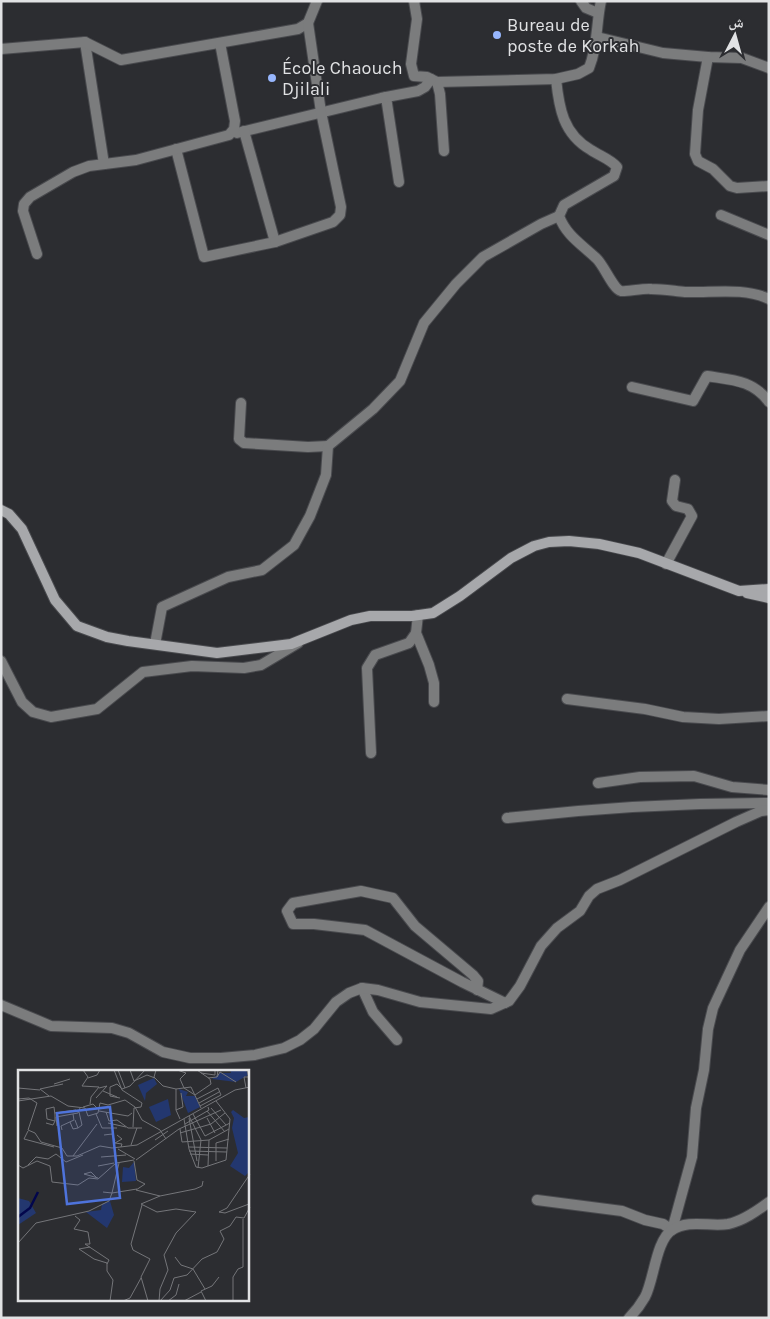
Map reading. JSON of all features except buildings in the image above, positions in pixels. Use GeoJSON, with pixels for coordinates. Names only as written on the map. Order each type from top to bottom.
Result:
{"type":"FeatureCollection","features":[{"type":"Feature","properties":{"kind":"main road"},"geometry":{"type":"LineString","coordinates":[[1,510],[9,514],[22,529],[55,600],[78,626],[107,636],[217,652],[291,644],[351,620],[370,616],[433,613],[460,596],[511,558],[534,546],[549,542],[569,541],[599,544],[639,553],[739,591],[769,598]]}},
{"type":"Feature","properties":{"kind":"main road"},"geometry":{"type":"LineString","coordinates":[[739,591],[769,589]]}},
{"type":"Feature","properties":{"kind":"street"},"geometry":{"type":"LineString","coordinates":[[176,149],[204,257],[275,242],[333,222],[340,215],[341,207],[321,112],[308,23],[317,1]]}},
{"type":"Feature","properties":{"kind":"street"},"geometry":{"type":"LineString","coordinates":[[414,1],[417,19],[411,64],[414,76],[434,80],[556,79],[578,74],[590,68],[595,54],[598,13],[601,1]]}},
{"type":"Feature","properties":{"kind":"street"},"geometry":{"type":"LineString","coordinates":[[581,1],[586,8],[598,13]]}},
{"type":"Feature","properties":{"kind":"street"},"geometry":{"type":"LineString","coordinates":[[1,49],[85,42],[121,60],[298,29],[308,23]]}},
{"type":"Feature","properties":{"kind":"street"},"geometry":{"type":"LineString","coordinates":[[597,37],[663,53],[742,58],[769,68]]}},
{"type":"Feature","properties":{"kind":"street"},"geometry":{"type":"LineString","coordinates":[[85,42],[104,164]]}},
{"type":"Feature","properties":{"kind":"street"},"geometry":{"type":"LineString","coordinates":[[220,42],[235,121],[234,129],[229,134]]}},
{"type":"Feature","properties":{"kind":"street"},"geometry":{"type":"LineString","coordinates":[[708,57],[698,110],[695,154],[698,161],[713,169],[730,186],[737,188],[769,186]]}},
{"type":"Feature","properties":{"kind":"street"},"geometry":{"type":"LineString","coordinates":[[241,403],[238,431],[239,439],[244,443],[308,447],[328,446],[373,409],[400,380],[424,323],[456,284],[483,257],[541,224],[559,216],[564,205],[614,176],[617,167],[611,160],[590,150],[572,136],[564,120],[558,98],[556,79]]}},
{"type":"Feature","properties":{"kind":"street"},"geometry":{"type":"LineString","coordinates":[[37,254],[23,211],[24,204],[30,197],[73,172],[89,166],[136,160],[229,134],[418,91],[434,80]]}},
{"type":"Feature","properties":{"kind":"street"},"geometry":{"type":"LineString","coordinates":[[434,80],[440,94],[444,151]]}},
{"type":"Feature","properties":{"kind":"street"},"geometry":{"type":"LineString","coordinates":[[386,97],[399,182]]}},
{"type":"Feature","properties":{"kind":"street"},"geometry":{"type":"LineString","coordinates":[[244,131],[275,242]]}},
{"type":"Feature","properties":{"kind":"street"},"geometry":{"type":"LineString","coordinates":[[721,215],[769,235]]}},
{"type":"Feature","properties":{"kind":"street"},"geometry":{"type":"LineString","coordinates":[[559,216],[563,227],[576,242],[597,259],[606,270],[615,287],[621,291],[652,289],[740,293],[753,294],[769,299]]}},
{"type":"Feature","properties":{"kind":"street"},"geometry":{"type":"LineString","coordinates":[[632,387],[693,401],[707,376],[752,385],[769,402]]}},
{"type":"Feature","properties":{"kind":"street"},"geometry":{"type":"LineString","coordinates":[[155,644],[162,608],[228,577],[262,570],[294,544],[310,516],[326,475],[328,446]]}},
{"type":"Feature","properties":{"kind":"street"},"geometry":{"type":"LineString","coordinates":[[666,564],[692,516],[688,509],[676,506],[672,501],[675,480]]}},
{"type":"Feature","properties":{"kind":"street"},"geometry":{"type":"LineString","coordinates":[[370,753],[367,668],[375,655],[409,644],[416,633],[418,615]]}},
{"type":"Feature","properties":{"kind":"street"},"geometry":{"type":"LineString","coordinates":[[416,633],[434,683],[434,702]]}},
{"type":"Feature","properties":{"kind":"street"},"geometry":{"type":"LineString","coordinates":[[1,661],[22,702],[33,712],[51,717],[96,709],[143,672],[192,666],[244,668],[260,665],[303,640]]}},
{"type":"Feature","properties":{"kind":"street"},"geometry":{"type":"LineString","coordinates":[[567,699],[645,708],[683,717],[719,719],[769,716]]}},
{"type":"Feature","properties":{"kind":"street"},"geometry":{"type":"LineString","coordinates":[[598,783],[640,777],[694,776],[732,787],[769,790]]}},
{"type":"Feature","properties":{"kind":"street"},"geometry":{"type":"LineString","coordinates":[[507,818],[588,809],[702,803],[769,802]]}},
{"type":"Feature","properties":{"kind":"street"},"geometry":{"type":"LineString","coordinates":[[1,1005],[51,1026],[112,1028],[129,1033],[163,1052],[190,1058],[255,1055],[284,1048],[300,1040],[314,1028],[336,1002],[349,993],[362,988],[378,990],[420,1002],[465,1008],[491,1009],[509,1001],[520,986],[541,946],[557,928],[580,911],[589,896],[597,889],[620,880],[736,822],[761,811],[769,810]]}},
{"type":"Feature","properties":{"kind":"street"},"geometry":{"type":"LineString","coordinates":[[477,990],[478,981],[473,975],[415,926],[393,898],[361,890],[293,903],[287,911],[293,924],[314,924],[365,930],[477,990],[505,1003]]}},
{"type":"Feature","properties":{"kind":"street"},"geometry":{"type":"LineString","coordinates":[[629,1318],[646,1296],[664,1240],[672,1230],[692,1157],[696,1108],[704,1070],[708,1029],[713,1008],[740,950],[769,907]]}},
{"type":"Feature","properties":{"kind":"street"},"geometry":{"type":"LineString","coordinates":[[362,988],[373,1012],[397,1040]]}},
{"type":"Feature","properties":{"kind":"street"},"geometry":{"type":"LineString","coordinates":[[537,1200],[622,1211],[645,1220],[663,1224],[672,1230]]}},
{"type":"Feature","properties":{"kind":"street"},"geometry":{"type":"LineString","coordinates":[[672,1230],[690,1224],[728,1224],[757,1211],[769,1202]]}},
{"type":"Feature","properties":{"kind":"place","name":"Bureau de poste de Korkah"},"geometry":{"type":"Point","coordinates":[497,35]}},
{"type":"Feature","properties":{"kind":"place","name":"École Chaouch Djilali"},"geometry":{"type":"Point","coordinates":[272,78]}}]}
